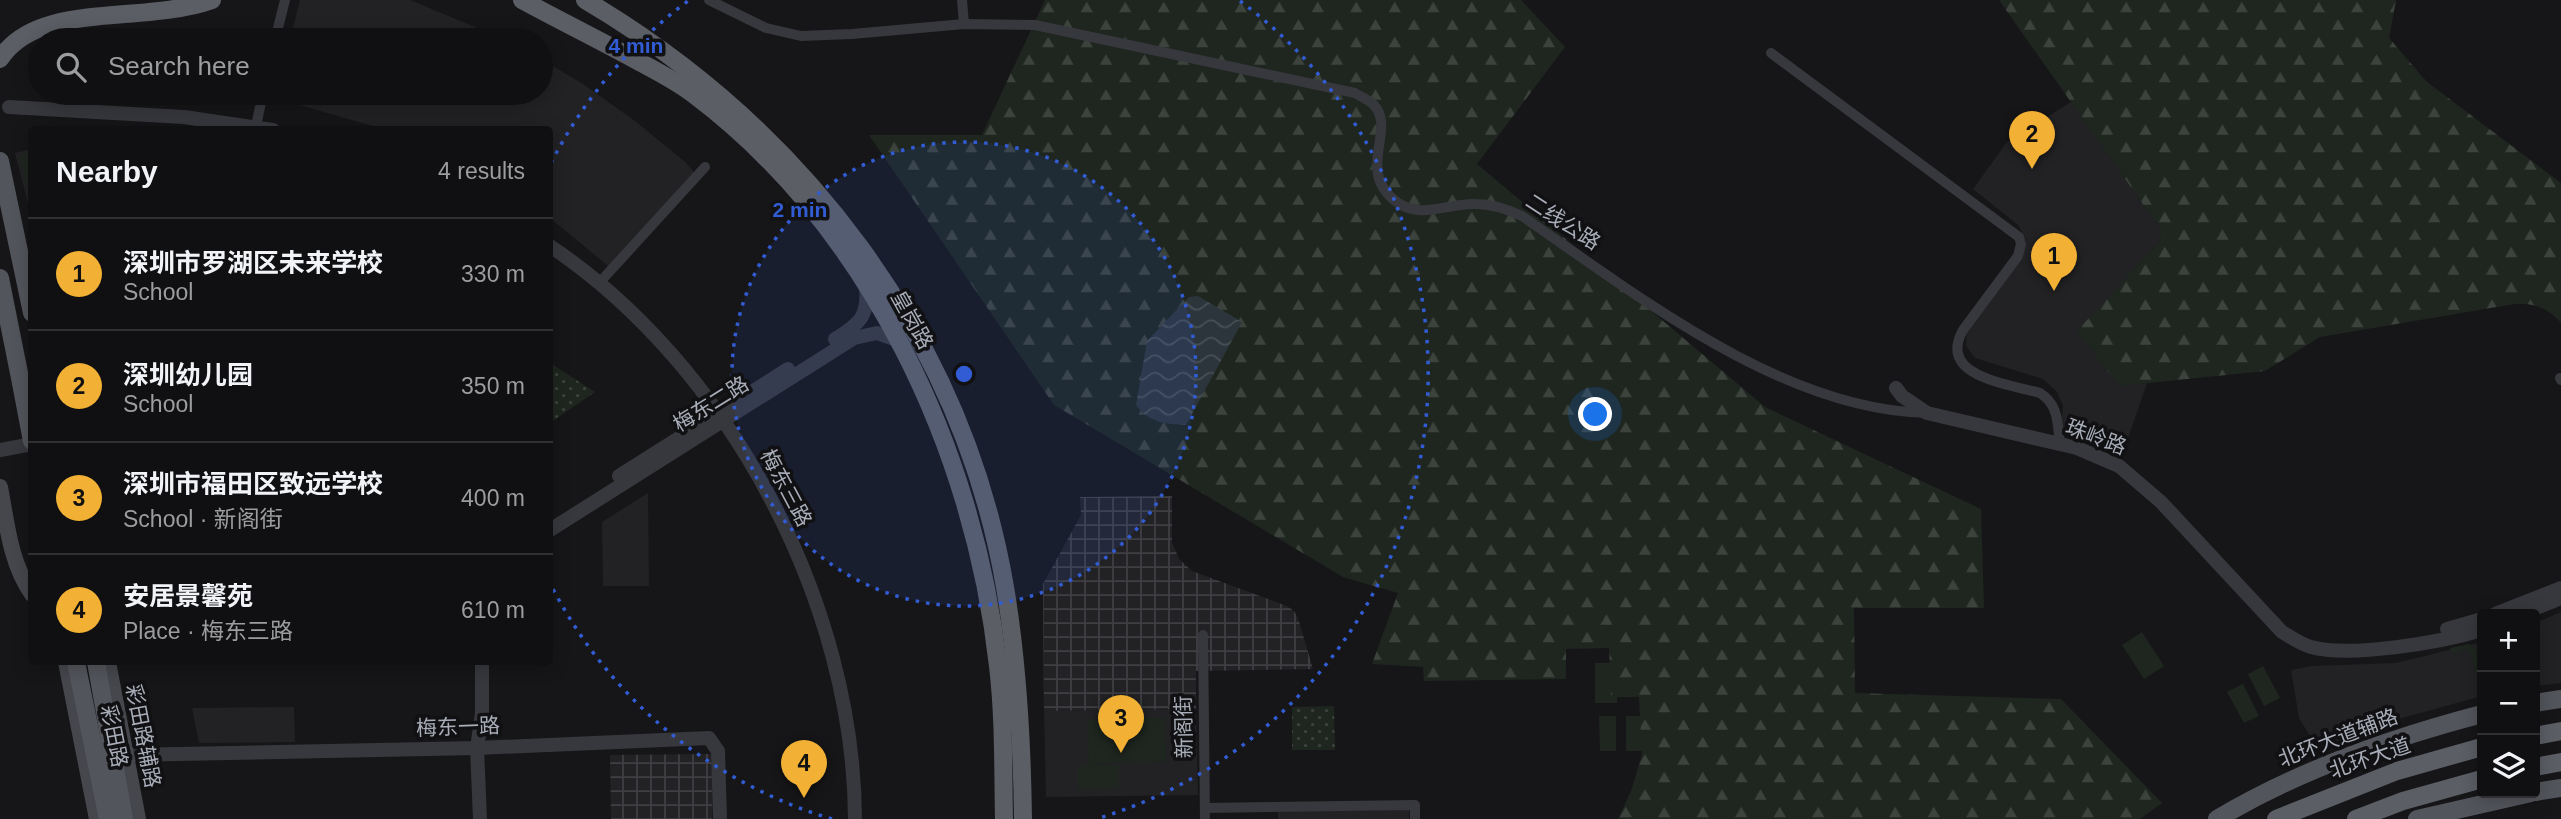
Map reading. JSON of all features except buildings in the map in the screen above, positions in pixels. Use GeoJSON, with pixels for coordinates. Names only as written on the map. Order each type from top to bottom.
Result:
{"type":"FeatureCollection","features":[{"type":"Feature","properties":{"kind":"highway"},"geometry":{"type":"LineString","coordinates":[[0,59],[13,34],[26,22],[60,5],[92,3],[181,6],[212,0]]}},
{"type":"Feature","properties":{"kind":"highway","name":"皇岗路"},"geometry":{"type":"LineString","coordinates":[[522,0],[668,78],[717,113],[773,164],[810,206],[866,285],[899,341],[923,391],[953,466],[980,562],[999,666],[1004,819]]}},
{"type":"Feature","properties":{"kind":"highway","name":"皇岗路"},"geometry":{"type":"LineString","coordinates":[[585,0],[654,43],[697,76],[778,148],[813,185],[851,234],[918,337],[947,396],[973,463],[1005,585],[1019,684],[1023,819]]}},
{"type":"Feature","properties":{"kind":"highway"},"geometry":{"type":"LineString","coordinates":[[2540,735],[2561,731]]}},
{"type":"Feature","properties":{"kind":"highway","name":"北环大道"},"geometry":{"type":"LineString","coordinates":[[2276,819],[2397,771],[2477,748]]}},
{"type":"Feature","properties":{"kind":"highway"},"geometry":{"type":"LineString","coordinates":[[2540,766],[2561,762]]}},
{"type":"Feature","properties":{"kind":"highway"},"geometry":{"type":"LineString","coordinates":[[2356,819],[2403,801],[2477,780]]}},
{"type":"Feature","properties":{"kind":"main road"},"geometry":{"type":"LineString","coordinates":[[0,161],[28,295]]}},
{"type":"Feature","properties":{"kind":"main road"},"geometry":{"type":"LineString","coordinates":[[9,207],[28,242]]}},
{"type":"Feature","properties":{"kind":"main road"},"geometry":{"type":"LineString","coordinates":[[0,278],[28,419]]}},
{"type":"Feature","properties":{"kind":"main road"},"geometry":{"type":"LineString","coordinates":[[0,487],[12,552],[28,589]]}},
{"type":"Feature","properties":{"kind":"main road"},"geometry":{"type":"LineString","coordinates":[[67,665],[97,819]]}},
{"type":"Feature","properties":{"kind":"main road","name":"彩田路"},"geometry":{"type":"LineString","coordinates":[[77,665],[123,818]]}},
{"type":"Feature","properties":{"kind":"main road","name":"彩田路"},"geometry":{"type":"LineString","coordinates":[[97,665],[123,818]]}},
{"type":"Feature","properties":{"kind":"main road","name":"彩田路辅路"},"geometry":{"type":"LineString","coordinates":[[109,665],[125,755],[123,818]]}},
{"type":"Feature","properties":{"kind":"main road"},"geometry":{"type":"LineString","coordinates":[[2540,702],[2561,699]]}},
{"type":"Feature","properties":{"kind":"main road","name":"北环大道辅路"},"geometry":{"type":"LineString","coordinates":[[2217,819],[2257,796],[2333,762],[2427,729],[2477,715]]}},
{"type":"Feature","properties":{"kind":"main road"},"geometry":{"type":"LineString","coordinates":[[2540,791],[2561,788]]}},
{"type":"Feature","properties":{"kind":"main road"},"geometry":{"type":"LineString","coordinates":[[2540,792],[2561,793]]}},
{"type":"Feature","properties":{"kind":"main road"},"geometry":{"type":"LineString","coordinates":[[2417,819],[2507,798]]}},
{"type":"Feature","properties":{"kind":"street"},"geometry":{"type":"LineString","coordinates":[[278,28],[285,0]]}},
{"type":"Feature","properties":{"kind":"street"},"geometry":{"type":"LineString","coordinates":[[709,0],[766,27],[801,36],[964,24],[962,0]]}},
{"type":"Feature","properties":{"kind":"street","name":"二线公路"},"geometry":{"type":"LineString","coordinates":[[964,24],[1035,25],[1355,93],[1373,104],[1378,111],[1378,179],[1387,193],[1402,205],[1413,211],[1469,204],[1504,208],[1522,216],[1636,294],[1758,367],[1815,391],[1859,403],[1927,413]]}},
{"type":"Feature","properties":{"kind":"street"},"geometry":{"type":"LineString","coordinates":[[1771,53],[2018,237],[2021,244],[2018,256],[1964,330],[1958,342],[1958,355],[1965,367],[1977,375],[2046,397],[2055,408],[2060,443]]}},
{"type":"Feature","properties":{"kind":"street"},"geometry":{"type":"LineString","coordinates":[[9,107],[184,117],[256,126],[260,105]]}},
{"type":"Feature","properties":{"kind":"street"},"geometry":{"type":"LineString","coordinates":[[600,282],[705,167]]}},
{"type":"Feature","properties":{"kind":"street","name":"梅东三路"},"geometry":{"type":"LineString","coordinates":[[553,248],[600,282],[670,351],[720,417],[756,473],[808,582],[826,628],[847,731],[855,819]]}},
{"type":"Feature","properties":{"kind":"street","name":"梅东二路"},"geometry":{"type":"LineString","coordinates":[[553,528],[856,325],[866,312],[866,285]]}},
{"type":"Feature","properties":{"kind":"street","name":"梅东二路"},"geometry":{"type":"LineString","coordinates":[[553,518],[854,338],[877,333],[899,341]]}},
{"type":"Feature","properties":{"kind":"street","name":"珠岭路"},"geometry":{"type":"LineString","coordinates":[[1896,388],[1902,396],[1927,413],[2060,443],[2105,459],[2131,474],[2161,502],[2271,620],[2309,637],[2353,640],[2416,635],[2477,625]]}},
{"type":"Feature","properties":{"kind":"street"},"geometry":{"type":"LineString","coordinates":[[0,441],[28,436]]}},
{"type":"Feature","properties":{"kind":"street"},"geometry":{"type":"LineString","coordinates":[[0,450],[28,444]]}},
{"type":"Feature","properties":{"kind":"street"},"geometry":{"type":"LineString","coordinates":[[2508,609],[2561,587]]}},
{"type":"Feature","properties":{"kind":"street"},"geometry":{"type":"LineString","coordinates":[[2534,609],[2561,598]]}},
{"type":"Feature","properties":{"kind":"street","name":"新阁街"},"geometry":{"type":"LineString","coordinates":[[1203,635],[1205,814]]}},
{"type":"Feature","properties":{"kind":"street"},"geometry":{"type":"LineString","coordinates":[[480,819],[477,748],[482,713],[482,665]]}},
{"type":"Feature","properties":{"kind":"street","name":"梅东一路"},"geometry":{"type":"LineString","coordinates":[[125,755],[477,748],[709,738],[718,751],[720,819]]}},
{"type":"Feature","properties":{"kind":"street"},"geometry":{"type":"LineString","coordinates":[[1205,814],[1415,806],[1415,819]]}},
{"type":"Feature","properties":{"kind":"shaded area"},"geometry":{"type":"Polygon","coordinates":[[[300,0],[410,0],[477,28],[293,28],[300,0]]]}},
{"type":"Feature","properties":{"kind":"shaded area"},"geometry":{"type":"Polygon","coordinates":[[[553,66],[635,121],[684,161],[699,177],[613,270],[553,220],[553,126],[373,126],[300,105],[553,105],[553,66]]]}},
{"type":"Feature","properties":{"kind":"shaded area"},"geometry":{"type":"Polygon","coordinates":[[[2071,102],[2161,230],[2159,242],[2078,331],[2119,386],[2147,383],[2124,450],[2061,429],[2063,406],[2057,392],[2043,379],[1975,358],[1966,346],[1967,327],[2021,256],[2026,240],[2018,225],[1973,189],[2007,142],[2071,102]]]}},
{"type":"Feature","properties":{"kind":"shaded area"},"geometry":{"type":"Polygon","coordinates":[[[28,150],[28,203],[15,153],[28,150]]]}},
{"type":"Feature","properties":{"kind":"shaded area"},"geometry":{"type":"Polygon","coordinates":[[[648,493],[649,586],[603,586],[602,522],[648,493]]]}},
{"type":"Feature","properties":{"kind":"shaded area"},"geometry":{"type":"Polygon","coordinates":[[[1172,496],[1172,542],[1179,559],[1192,571],[1294,611],[1313,669],[1196,671],[1196,709],[1044,711],[1043,584],[1081,515],[1080,497],[1172,496]]]}},
{"type":"Feature","properties":{"kind":"shaded area"},"geometry":{"type":"Polygon","coordinates":[[[2561,612],[2561,683],[2540,685],[2540,621],[2561,612]]]}},
{"type":"Feature","properties":{"kind":"shaded area"},"geometry":{"type":"Polygon","coordinates":[[[2477,643],[2477,697],[2395,720],[2318,749],[2299,718],[2291,670],[2312,666],[2396,663],[2477,643]]]}},
{"type":"Feature","properties":{"kind":"shaded area"},"geometry":{"type":"Polygon","coordinates":[[[294,707],[295,742],[199,743],[192,708],[294,707]]]}},
{"type":"Feature","properties":{"kind":"shaded area"},"geometry":{"type":"Polygon","coordinates":[[[1196,709],[1198,795],[1046,797],[1044,711],[1196,709]]]}},
{"type":"Feature","properties":{"kind":"shaded area"},"geometry":{"type":"Polygon","coordinates":[[[712,754],[712,819],[611,819],[610,755],[712,754]]]}},
{"type":"Feature","properties":{"kind":"shaded area"},"geometry":{"type":"Polygon","coordinates":[[[1409,810],[1409,819],[1278,819],[1278,811],[1409,810]]]}},
{"type":"Feature","properties":{"kind":"green space"},"geometry":{"type":"Polygon","coordinates":[[[1045,0],[1521,0],[1565,47],[1477,164],[1765,407],[1981,509],[1984,608],[1854,608],[1855,693],[2061,699],[2162,803],[2140,819],[1618,819],[1631,791],[1642,755],[1639,697],[1611,697],[1609,648],[1566,649],[1566,679],[1424,681],[1423,667],[1372,664],[1398,593],[1343,577],[1054,405],[869,135],[982,135],[1045,0]]]}},
{"type":"Feature","properties":{"kind":"green space"},"geometry":{"type":"Polygon","coordinates":[[[1999,0],[2396,0],[2389,38],[2427,82],[2561,183],[2561,323],[2540,307],[2514,304],[2320,337],[2265,371],[2119,386],[2077,331],[2159,242],[2161,230],[1999,0]]]}},
{"type":"Feature","properties":{"kind":"green space"},"geometry":{"type":"Polygon","coordinates":[[[28,153],[28,191],[19,156],[28,153]]]}},
{"type":"Feature","properties":{"kind":"green space"},"geometry":{"type":"Polygon","coordinates":[[[553,365],[595,392],[553,421],[553,365]]]}},
{"type":"Feature","properties":{"kind":"green space"},"geometry":{"type":"Polygon","coordinates":[[[2142,632],[2164,666],[2144,679],[2122,645],[2142,632]]]}},
{"type":"Feature","properties":{"kind":"green space"},"geometry":{"type":"Polygon","coordinates":[[[2469,644],[2477,650],[2477,673],[2470,652],[2467,650],[2451,654],[2450,648],[2469,644]]]}},
{"type":"Feature","properties":{"kind":"green space"},"geometry":{"type":"Polygon","coordinates":[[[1595,663],[1617,663],[1617,703],[1595,703],[1595,663]]]}},
{"type":"Feature","properties":{"kind":"green space"},"geometry":{"type":"Polygon","coordinates":[[[2263,666],[2280,698],[2264,706],[2248,674],[2263,666]]]}},
{"type":"Feature","properties":{"kind":"green space"},"geometry":{"type":"Polygon","coordinates":[[[2243,684],[2259,716],[2244,723],[2227,692],[2243,684]]]}},
{"type":"Feature","properties":{"kind":"green space"},"geometry":{"type":"Polygon","coordinates":[[[1334,706],[1335,750],[1292,750],[1292,707],[1334,706]]]}},
{"type":"Feature","properties":{"kind":"green space"},"geometry":{"type":"Polygon","coordinates":[[[1599,716],[1616,716],[1616,751],[1600,751],[1599,716]]]}},
{"type":"Feature","properties":{"kind":"green space"},"geometry":{"type":"Polygon","coordinates":[[[1626,716],[1642,716],[1643,751],[1626,751],[1626,716]]]}},
{"type":"Feature","properties":{"kind":"green space"},"geometry":{"type":"Polygon","coordinates":[[[1165,718],[1166,762],[1089,764],[1088,719],[1165,718]]]}},
{"type":"Feature","properties":{"kind":"green space"},"geometry":{"type":"Polygon","coordinates":[[[1078,765],[1119,765],[1119,788],[1078,789],[1078,765]]]}},
{"type":"Feature","properties":{"kind":"water"},"geometry":{"type":"Polygon","coordinates":[[[1198,296],[1242,322],[1186,425],[1158,421],[1146,416],[1136,405],[1147,341],[1189,297],[1198,296]]]}},
{"type":"Feature","properties":{"kind":"place","name":"深圳幼儿园"},"geometry":{"type":"Point","coordinates":[2032,169]}},
{"type":"Feature","properties":{"kind":"place","name":"深圳市罗湖区未来学校"},"geometry":{"type":"Point","coordinates":[2054,291]}},
{"type":"Feature","properties":{"kind":"place","name":"深圳市福田区致远学校"},"geometry":{"type":"Point","coordinates":[1121,753]}},
{"type":"Feature","properties":{"kind":"place","name":"安居景馨苑"},"geometry":{"type":"Point","coordinates":[804,798]}}]}
